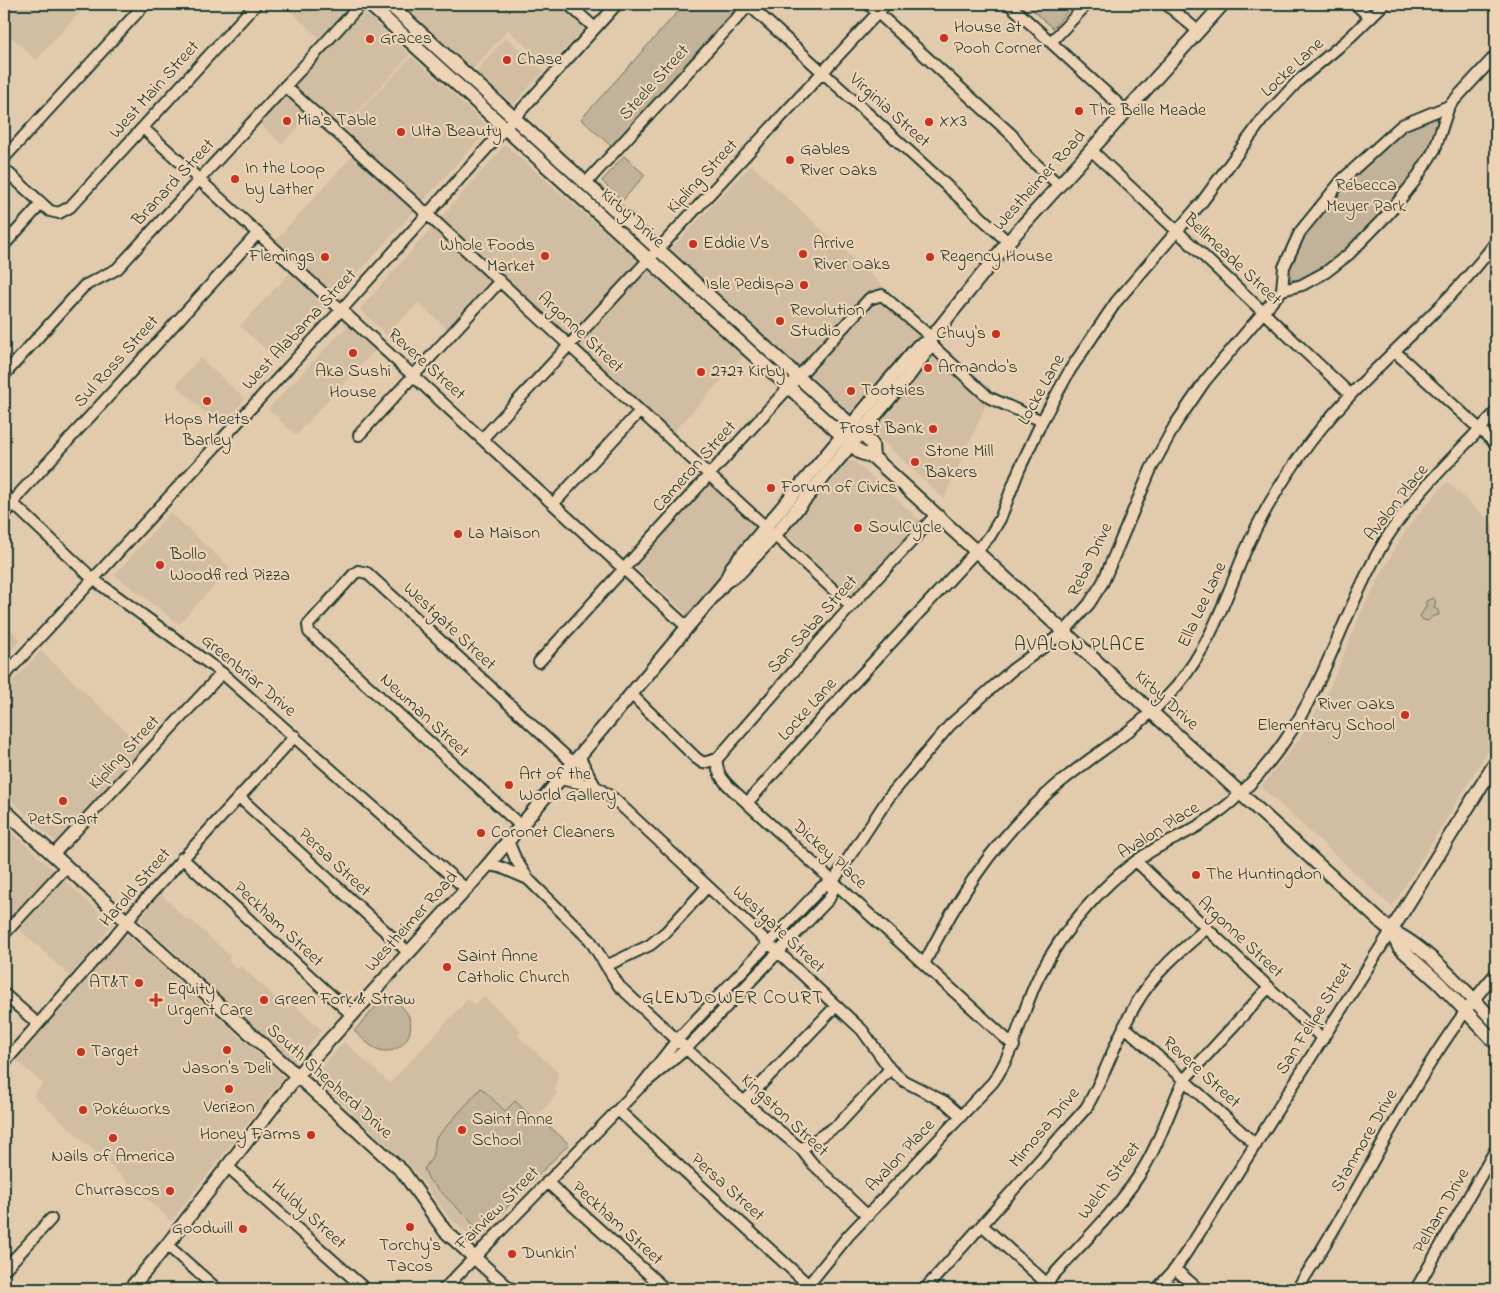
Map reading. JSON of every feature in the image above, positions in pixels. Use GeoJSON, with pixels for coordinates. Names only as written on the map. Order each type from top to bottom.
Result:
{"type":"FeatureCollection","features":[{"type":"Feature","properties":{"kind":"main road","name":"Kirby Drive"},"geometry":{"type":"LineString","coordinates":[[369,4],[423,53],[586,184],[653,254],[789,388],[861,453],[873,457],[1391,931],[1406,937],[1474,999],[1496,1023]]}},
{"type":"Feature","properties":{"kind":"main road","name":"Kirby Drive"},"geometry":{"type":"LineString","coordinates":[[388,4],[432,43],[563,180],[798,377],[872,444],[873,457]]}},
{"type":"Feature","properties":{"kind":"main road","name":"Westheimer Road"},"geometry":{"type":"LineString","coordinates":[[130,1289],[167,1245],[296,1077],[488,865],[726,582],[732,567],[770,531],[856,429],[918,346],[930,339],[1008,242],[1223,4]]}},
{"type":"Feature","properties":{"kind":"main road"},"geometry":{"type":"LineString","coordinates":[[423,53],[432,43]]}},
{"type":"Feature","properties":{"kind":"main road"},"geometry":{"type":"LineString","coordinates":[[563,180],[586,184]]}},
{"type":"Feature","properties":{"kind":"main road","name":"San Felipe Street"},"geometry":{"type":"LineString","coordinates":[[1391,931],[1496,762]]}},
{"type":"Feature","properties":{"kind":"main road","name":"South Shepherd Drive"},"geometry":{"type":"LineString","coordinates":[[4,810],[296,1077],[403,1172],[436,1220],[509,1289]]}},
{"type":"Feature","properties":{"kind":"main road","name":"Kirby Drive"},"geometry":{"type":"LineString","coordinates":[[1391,931],[1399,947],[1465,1010],[1496,1043]]}},
{"type":"Feature","properties":{"kind":"street"},"geometry":{"type":"LineString","coordinates":[[4,158],[145,4]]}},
{"type":"Feature","properties":{"kind":"street","name":"West Main Street"},"geometry":{"type":"LineString","coordinates":[[41,204],[50,211],[59,213],[70,207],[256,4]]}},
{"type":"Feature","properties":{"kind":"street","name":"Branard Street"},"geometry":{"type":"LineString","coordinates":[[4,375],[84,286],[117,269],[360,4]]}},
{"type":"Feature","properties":{"kind":"street"},"geometry":{"type":"LineString","coordinates":[[568,4],[594,28]]}},
{"type":"Feature","properties":{"kind":"street","name":"West Alabama Street"},"geometry":{"type":"LineString","coordinates":[[4,676],[342,309],[617,4]]}},
{"type":"Feature","properties":{"kind":"street","name":"Virginia Street"},"geometry":{"type":"LineString","coordinates":[[748,4],[1008,242]]}},
{"type":"Feature","properties":{"kind":"street","name":"Steele Street"},"geometry":{"type":"LineString","coordinates":[[586,184],[748,4]]}},
{"type":"Feature","properties":{"kind":"street"},"geometry":{"type":"LineString","coordinates":[[868,4],[991,116],[1012,136],[1027,156],[1059,185]]}},
{"type":"Feature","properties":{"kind":"street","name":"Kipling Street"},"geometry":{"type":"LineString","coordinates":[[482,438],[886,4]]}},
{"type":"Feature","properties":{"kind":"street"},"geometry":{"type":"LineString","coordinates":[[1009,4],[1126,111]]}},
{"type":"Feature","properties":{"kind":"street"},"geometry":{"type":"LineString","coordinates":[[1051,42],[1086,4]]}},
{"type":"Feature","properties":{"kind":"street"},"geometry":{"type":"LineString","coordinates":[[1166,4],[1198,32]]}},
{"type":"Feature","properties":{"kind":"street"},"geometry":{"type":"LineString","coordinates":[[1355,4],[1371,18]]}},
{"type":"Feature","properties":{"kind":"street","name":"Locke Lane"},"geometry":{"type":"LineString","coordinates":[[747,803],[996,528],[1019,470],[1042,421],[1092,337],[1135,279],[1202,202],[1262,120],[1299,80],[1371,18],[1384,4]]}},
{"type":"Feature","properties":{"kind":"street"},"geometry":{"type":"LineString","coordinates":[[1449,106],[1435,149],[1414,182],[1389,213],[1349,254],[1326,272],[1302,285],[1282,290],[1284,266],[1300,232],[1343,179],[1402,125],[1449,106],[1496,56]]}},
{"type":"Feature","properties":{"kind":"street","name":"Argonne Street"},"geometry":{"type":"LineString","coordinates":[[285,86],[427,214],[851,606]]}},
{"type":"Feature","properties":{"kind":"street","name":"Revere Street"},"geometry":{"type":"LineString","coordinates":[[143,128],[687,627]]}},
{"type":"Feature","properties":{"kind":"street","name":"Bellmeade Street"},"geometry":{"type":"LineString","coordinates":[[1091,150],[1350,394]]}},
{"type":"Feature","properties":{"kind":"street"},"geometry":{"type":"LineString","coordinates":[[4,169],[41,204],[4,245]]}},
{"type":"Feature","properties":{"kind":"street","name":"Sul Ross Street"},"geometry":{"type":"LineString","coordinates":[[4,516],[20,493],[258,233]]}},
{"type":"Feature","properties":{"kind":"street","name":"Ella Lee Lane"},"geometry":{"type":"LineString","coordinates":[[924,964],[954,906],[1004,837],[1051,789],[1153,713],[1188,672],[1203,649],[1221,612],[1245,552],[1270,503],[1302,454],[1350,394],[1443,306],[1496,242]]}},
{"type":"Feature","properties":{"kind":"street"},"geometry":{"type":"LineString","coordinates":[[359,435],[500,282]]}},
{"type":"Feature","properties":{"kind":"street","name":"Reba Drive"},"geometry":{"type":"LineString","coordinates":[[770,943],[822,887],[834,880],[889,797],[950,725],[1012,670],[1064,632],[1096,594],[1151,470],[1175,426],[1205,381],[1282,290]]}},
{"type":"Feature","properties":{"kind":"street","name":"Cameron Street"},"geometry":{"type":"LineString","coordinates":[[539,662],[869,299],[882,295],[894,303],[930,339]]}},
{"type":"Feature","properties":{"kind":"street"},"geometry":{"type":"LineString","coordinates":[[930,339],[988,397],[1042,421]]}},
{"type":"Feature","properties":{"kind":"street"},"geometry":{"type":"LineString","coordinates":[[1394,351],[1496,444]]}},
{"type":"Feature","properties":{"kind":"street"},"geometry":{"type":"LineString","coordinates":[[554,503],[640,411]]}},
{"type":"Feature","properties":{"kind":"street","name":"Avalon Place"},"geometry":{"type":"LineString","coordinates":[[809,1288],[848,1236],[961,1116],[1002,1069],[1014,1046],[1039,976],[1061,941],[1097,896],[1136,861],[1205,822],[1241,793],[1283,744],[1313,696],[1353,602],[1380,548],[1418,497],[1496,412]]}},
{"type":"Feature","properties":{"kind":"street","name":"Greenbriar Drive"},"geometry":{"type":"LineString","coordinates":[[4,495],[93,579],[222,673],[466,889]]}},
{"type":"Feature","properties":{"kind":"street","name":"San Saba Street"},"geometry":{"type":"LineString","coordinates":[[717,759],[851,606],[936,515]]}},
{"type":"Feature","properties":{"kind":"street","name":"Westgate Street"},"geometry":{"type":"LineString","coordinates":[[307,628],[354,574],[358,571],[367,573],[576,759],[595,786],[614,800],[780,952],[862,1030],[890,1069],[904,1081],[945,1102],[961,1116]]}},
{"type":"Feature","properties":{"kind":"street","name":"Newman Street"},"geometry":{"type":"LineString","coordinates":[[307,628],[521,826]]}},
{"type":"Feature","properties":{"kind":"street","name":"Kipling Street"},"geometry":{"type":"LineString","coordinates":[[53,855],[222,673]]}},
{"type":"Feature","properties":{"kind":"street"},"geometry":{"type":"LineString","coordinates":[[631,694],[696,758],[703,763],[717,759]]}},
{"type":"Feature","properties":{"kind":"street","name":"Harold Street"},"geometry":{"type":"LineString","coordinates":[[4,1062],[182,858],[294,736]]}},
{"type":"Feature","properties":{"kind":"street","name":"Dickey Place"},"geometry":{"type":"LineString","coordinates":[[717,759],[716,769],[720,776],[747,803],[834,880],[1014,1046]]}},
{"type":"Feature","properties":{"kind":"street","name":"Westgate Street"},"geometry":{"type":"LineString","coordinates":[[559,779],[595,786]]}},
{"type":"Feature","properties":{"kind":"street","name":"Persa Street"},"geometry":{"type":"LineString","coordinates":[[239,797],[408,952]]}},
{"type":"Feature","properties":{"kind":"street"},"geometry":{"type":"LineString","coordinates":[[508,841],[516,860],[529,880]]}},
{"type":"Feature","properties":{"kind":"street","name":"Peckham Street"},"geometry":{"type":"LineString","coordinates":[[182,858],[352,1015]]}},
{"type":"Feature","properties":{"kind":"street","name":"Argonne Street"},"geometry":{"type":"LineString","coordinates":[[1136,861],[1323,1039]]}},
{"type":"Feature","properties":{"kind":"street"},"geometry":{"type":"LineString","coordinates":[[488,865],[510,870],[529,880]]}},
{"type":"Feature","properties":{"kind":"street"},"geometry":{"type":"LineString","coordinates":[[4,934],[66,866]]}},
{"type":"Feature","properties":{"kind":"street","name":"Kingston Street"},"geometry":{"type":"LineString","coordinates":[[529,880],[590,940],[619,986],[686,1049],[801,1149],[812,1163],[868,1216]]}},
{"type":"Feature","properties":{"kind":"street","name":"Reba Drive"},"geometry":{"type":"LineString","coordinates":[[780,952],[828,898],[833,890],[834,880]]}},
{"type":"Feature","properties":{"kind":"street"},"geometry":{"type":"LineString","coordinates":[[606,966],[650,946],[666,932],[707,887]]}},
{"type":"Feature","properties":{"kind":"street","name":"Mimosa Drive"},"geometry":{"type":"LineString","coordinates":[[924,1289],[983,1226],[1086,1108],[1097,1091],[1124,1026],[1152,980],[1206,928]]}},
{"type":"Feature","properties":{"kind":"street","name":"San Felipe Street"},"geometry":{"type":"LineString","coordinates":[[1157,1289],[1175,1269],[1391,931]]}},
{"type":"Feature","properties":{"kind":"street","name":"Fairview Street"},"geometry":{"type":"LineString","coordinates":[[444,1289],[640,1087],[678,1040],[770,943]]}},
{"type":"Feature","properties":{"kind":"street","name":"Fairview Street"},"geometry":{"type":"LineString","coordinates":[[640,1087],[686,1049],[780,952]]}},
{"type":"Feature","properties":{"kind":"street","name":"Stanmore Drive"},"geometry":{"type":"LineString","coordinates":[[1297,1289],[1327,1241],[1431,1059],[1465,1010],[1496,973]]}},
{"type":"Feature","properties":{"kind":"street","name":"Welch Street"},"geometry":{"type":"LineString","coordinates":[[1046,1287],[1138,1176],[1163,1132],[1175,1098],[1184,1080],[1269,988]]}},
{"type":"Feature","properties":{"kind":"street"},"geometry":{"type":"LineString","coordinates":[[4,994],[38,1024]]}},
{"type":"Feature","properties":{"kind":"street"},"geometry":{"type":"LineString","coordinates":[[746,1100],[836,1006]]}},
{"type":"Feature","properties":{"kind":"street","name":"Revere Street"},"geometry":{"type":"LineString","coordinates":[[1124,1026],[1256,1145]]}},
{"type":"Feature","properties":{"kind":"street"},"geometry":{"type":"LineString","coordinates":[[801,1149],[838,1125],[890,1069]]}},
{"type":"Feature","properties":{"kind":"street","name":"Persa Street"},"geometry":{"type":"LineString","coordinates":[[618,1110],[809,1288]]}},
{"type":"Feature","properties":{"kind":"street","name":"Pelham Drive"},"geometry":{"type":"LineString","coordinates":[[1416,1289],[1496,1149]]}},
{"type":"Feature","properties":{"kind":"street","name":"Huldy Street"},"geometry":{"type":"LineString","coordinates":[[228,1166],[365,1289]]}},
{"type":"Feature","properties":{"kind":"street","name":"Peckham Street"},"geometry":{"type":"LineString","coordinates":[[547,1182],[664,1289]]}},
{"type":"Feature","properties":{"kind":"street"},"geometry":{"type":"LineString","coordinates":[[4,1270],[51,1219]]}},
{"type":"Feature","properties":{"kind":"street"},"geometry":{"type":"LineString","coordinates":[[983,1226],[1046,1287]]}},
{"type":"Feature","properties":{"kind":"street"},"geometry":{"type":"LineString","coordinates":[[167,1245],[217,1289]]}},
{"type":"Feature","properties":{"kind":"street"},"geometry":{"type":"LineString","coordinates":[[1175,1269],[1198,1289]]}},
{"type":"Feature","properties":{"kind":"shaded area"},"geometry":{"type":"Polygon","coordinates":[[[4,4],[87,4],[36,60],[4,30],[4,4]]]}},
{"type":"Feature","properties":{"kind":"shaded area"},"geometry":{"type":"Polygon","coordinates":[[[283,4],[355,4],[410,55],[341,129],[317,107],[282,144],[260,124],[329,47],[283,4]]]}},
{"type":"Feature","properties":{"kind":"shaded area"},"geometry":{"type":"Polygon","coordinates":[[[401,4],[559,4],[585,27],[549,67],[508,30],[473,69],[401,4]]]}},
{"type":"Feature","properties":{"kind":"shaded area"},"geometry":{"type":"Polygon","coordinates":[[[506,37],[544,71],[513,104],[475,72],[506,37]]]}},
{"type":"Feature","properties":{"kind":"shaded area"},"geometry":{"type":"Polygon","coordinates":[[[412,56],[484,123],[484,134],[278,361],[240,326],[300,262],[276,240],[360,147],[342,130],[412,56]]]}},
{"type":"Feature","properties":{"kind":"shaded area"},"geometry":{"type":"Polygon","coordinates":[[[505,145],[744,355],[673,433],[535,310],[538,306],[500,273],[449,330],[418,303],[386,335],[360,309],[505,145]]]}},
{"type":"Feature","properties":{"kind":"shaded area"},"geometry":{"type":"Polygon","coordinates":[[[751,165],[929,328],[851,416],[670,250],[751,165]]]}},
{"type":"Feature","properties":{"kind":"shaded area"},"geometry":{"type":"Polygon","coordinates":[[[347,326],[375,350],[296,435],[268,409],[347,326]]]}},
{"type":"Feature","properties":{"kind":"shaded area"},"geometry":{"type":"Polygon","coordinates":[[[933,354],[988,400],[944,499],[872,431],[933,354]]]}},
{"type":"Feature","properties":{"kind":"shaded area"},"geometry":{"type":"Polygon","coordinates":[[[200,358],[245,399],[220,426],[176,385],[200,358]]]}},
{"type":"Feature","properties":{"kind":"shaded area"},"geometry":{"type":"Polygon","coordinates":[[[846,461],[854,461],[921,521],[851,596],[785,533],[846,461]]]}},
{"type":"Feature","properties":{"kind":"shaded area","name":"River Oaks Elementary School"},"geometry":{"type":"Polygon","coordinates":[[[1447,482],[1496,527],[1496,738],[1392,907],[1261,787],[1298,741],[1328,692],[1361,613],[1396,546],[1413,520],[1447,482]]]}},
{"type":"Feature","properties":{"kind":"shaded area"},"geometry":{"type":"Polygon","coordinates":[[[709,483],[759,530],[688,615],[633,565],[709,483]]]}},
{"type":"Feature","properties":{"kind":"shaded area"},"geometry":{"type":"Polygon","coordinates":[[[170,512],[230,568],[179,624],[115,575],[170,512]]]}},
{"type":"Feature","properties":{"kind":"shaded area"},"geometry":{"type":"Polygon","coordinates":[[[4,624],[21,640],[4,658],[4,624]]]}},
{"type":"Feature","properties":{"kind":"shaded area"},"geometry":{"type":"Polygon","coordinates":[[[41,651],[145,749],[58,844],[4,793],[4,691],[41,651]]]}},
{"type":"Feature","properties":{"kind":"shaded area"},"geometry":{"type":"Polygon","coordinates":[[[4,825],[112,924],[71,977],[4,915],[4,825]]]}},
{"type":"Feature","properties":{"kind":"shaded area"},"geometry":{"type":"Polygon","coordinates":[[[161,894],[188,921],[191,920],[230,956],[228,960],[237,969],[241,966],[288,1009],[293,1004],[322,1030],[293,1064],[142,922],[141,918],[161,894]]]}},
{"type":"Feature","properties":{"kind":"shaded area"},"geometry":{"type":"Polygon","coordinates":[[[124,937],[130,937],[284,1077],[171,1221],[33,1095],[43,1084],[15,1059],[124,937]]]}},
{"type":"Feature","properties":{"kind":"shaded area","name":"Saint Anne School"},"geometry":{"type":"Polygon","coordinates":[[[483,996],[520,1030],[518,1036],[558,1072],[555,1088],[557,1094],[538,1115],[569,1144],[475,1241],[447,1215],[409,1165],[313,1077],[344,1042],[390,1083],[468,999],[475,1005],[483,996]]]}},
{"type":"Feature","properties":{"kind":"green space"},"geometry":{"type":"Polygon","coordinates":[[[685,4],[739,5],[611,146],[581,119],[685,4]]]}},
{"type":"Feature","properties":{"kind":"green space"},"geometry":{"type":"Polygon","coordinates":[[[1026,4],[1074,4],[1053,28],[1026,4]]]}},
{"type":"Feature","properties":{"kind":"green space","name":"Rebecca Meyer Park"},"geometry":{"type":"Polygon","coordinates":[[[1432,117],[1441,122],[1432,148],[1411,180],[1387,211],[1347,252],[1325,269],[1302,281],[1290,279],[1287,266],[1303,233],[1345,181],[1404,128],[1432,117]]]}},
{"type":"Feature","properties":{"kind":"green space"},"geometry":{"type":"Polygon","coordinates":[[[624,156],[645,175],[622,201],[602,181],[624,156]]]}},
{"type":"Feature","properties":{"kind":"green space"},"geometry":{"type":"Polygon","coordinates":[[[1433,598],[1436,601],[1434,608],[1438,610],[1439,615],[1433,616],[1428,621],[1423,620],[1420,616],[1426,607],[1426,601],[1433,598]]]}},
{"type":"Feature","properties":{"kind":"green space"},"geometry":{"type":"Polygon","coordinates":[[[387,994],[405,1010],[411,1024],[408,1037],[404,1042],[393,1050],[386,1051],[372,1047],[354,1031],[387,994]]]}},
{"type":"Feature","properties":{"kind":"green space"},"geometry":{"type":"Polygon","coordinates":[[[481,1088],[505,1111],[515,1101],[534,1119],[538,1116],[569,1144],[482,1233],[429,1180],[424,1169],[432,1158],[436,1138],[481,1088]]]}},
{"type":"Feature","properties":{"kind":"place","name":"House at Pooh Corner"},"geometry":{"type":"Point","coordinates":[944,38]}},
{"type":"Feature","properties":{"kind":"place","name":"Graces"},"geometry":{"type":"Point","coordinates":[370,39]}},
{"type":"Feature","properties":{"kind":"place","name":"Chase"},"geometry":{"type":"Point","coordinates":[507,60]}},
{"type":"Feature","properties":{"kind":"place","name":"The Belle Meade"},"geometry":{"type":"Point","coordinates":[1079,111]}},
{"type":"Feature","properties":{"kind":"place","name":"Mia's Table"},"geometry":{"type":"Point","coordinates":[287,121]}},
{"type":"Feature","properties":{"kind":"place","name":"XX3"},"geometry":{"type":"Point","coordinates":[929,122]}},
{"type":"Feature","properties":{"kind":"place","name":"Ulta Beauty"},"geometry":{"type":"Point","coordinates":[401,132]}},
{"type":"Feature","properties":{"kind":"place","name":"Gables River Oaks"},"geometry":{"type":"Point","coordinates":[790,160]}},
{"type":"Feature","properties":{"kind":"place","name":"In the Loop by Lather"},"geometry":{"type":"Point","coordinates":[235,179]}},
{"type":"Feature","properties":{"kind":"place","name":"Eddie V's"},"geometry":{"type":"Point","coordinates":[693,244]}},
{"type":"Feature","properties":{"kind":"place","name":"Arrive River Oaks"},"geometry":{"type":"Point","coordinates":[803,254]}},
{"type":"Feature","properties":{"kind":"place","name":"Whole Foods Market"},"geometry":{"type":"Point","coordinates":[545,256]}},
{"type":"Feature","properties":{"kind":"place","name":"Flemings"},"geometry":{"type":"Point","coordinates":[325,257]}},
{"type":"Feature","properties":{"kind":"place","name":"Regency House"},"geometry":{"type":"Point","coordinates":[930,257]}},
{"type":"Feature","properties":{"kind":"place","name":"Isle Pedispa"},"geometry":{"type":"Point","coordinates":[804,285]}},
{"type":"Feature","properties":{"kind":"place","name":"Revolution Studio"},"geometry":{"type":"Point","coordinates":[780,321]}},
{"type":"Feature","properties":{"kind":"place","name":"Chuy's"},"geometry":{"type":"Point","coordinates":[996,334]}},
{"type":"Feature","properties":{"kind":"place","name":"Aka Sushi House"},"geometry":{"type":"Point","coordinates":[353,353]}},
{"type":"Feature","properties":{"kind":"place","name":"Armando's"},"geometry":{"type":"Point","coordinates":[928,368]}},
{"type":"Feature","properties":{"kind":"place","name":"2727 Kirby"},"geometry":{"type":"Point","coordinates":[701,372]}},
{"type":"Feature","properties":{"kind":"place","name":"Tootsies"},"geometry":{"type":"Point","coordinates":[851,391]}},
{"type":"Feature","properties":{"kind":"place","name":"Hops Meets Barley"},"geometry":{"type":"Point","coordinates":[207,401]}},
{"type":"Feature","properties":{"kind":"place","name":"Frost Bank"},"geometry":{"type":"Point","coordinates":[933,429]}},
{"type":"Feature","properties":{"kind":"place","name":"Stone Mill Bakers"},"geometry":{"type":"Point","coordinates":[915,462]}},
{"type":"Feature","properties":{"kind":"place","name":"Forum of Civics"},"geometry":{"type":"Point","coordinates":[771,488]}},
{"type":"Feature","properties":{"kind":"place","name":"SoulCycle"},"geometry":{"type":"Point","coordinates":[858,528]}},
{"type":"Feature","properties":{"kind":"place","name":"La Maison"},"geometry":{"type":"Point","coordinates":[458,534]}},
{"type":"Feature","properties":{"kind":"place","name":"Bollo Woodfired Pizza"},"geometry":{"type":"Point","coordinates":[160,565]}},
{"type":"Feature","properties":{"kind":"place","name":"River Oaks Elementary School"},"geometry":{"type":"Point","coordinates":[1405,715]}},
{"type":"Feature","properties":{"kind":"place","name":"Art of the World Gallery"},"geometry":{"type":"Point","coordinates":[509,785]}},
{"type":"Feature","properties":{"kind":"place","name":"PetSmart"},"geometry":{"type":"Point","coordinates":[63,801]}},
{"type":"Feature","properties":{"kind":"place","name":"Coronet Cleaners"},"geometry":{"type":"Point","coordinates":[481,833]}},
{"type":"Feature","properties":{"kind":"place","name":"The Huntingdon"},"geometry":{"type":"Point","coordinates":[1196,875]}},
{"type":"Feature","properties":{"kind":"place","name":"Saint Anne Catholic Church"},"geometry":{"type":"Point","coordinates":[447,967]}},
{"type":"Feature","properties":{"kind":"place","name":"AT&T"},"geometry":{"type":"Point","coordinates":[139,983]}},
{"type":"Feature","properties":{"kind":"place","name":"Equity Urgent Care"},"geometry":{"type":"Point","coordinates":[156,1000]}},
{"type":"Feature","properties":{"kind":"place","name":"Green Fork & Straw"},"geometry":{"type":"Point","coordinates":[264,1000]}},
{"type":"Feature","properties":{"kind":"place","name":"Jason's Deli"},"geometry":{"type":"Point","coordinates":[227,1050]}},
{"type":"Feature","properties":{"kind":"place","name":"Target"},"geometry":{"type":"Point","coordinates":[81,1052]}},
{"type":"Feature","properties":{"kind":"place","name":"Verizon"},"geometry":{"type":"Point","coordinates":[229,1089]}},
{"type":"Feature","properties":{"kind":"place","name":"Pokéworks"},"geometry":{"type":"Point","coordinates":[83,1110]}},
{"type":"Feature","properties":{"kind":"place","name":"Saint Anne School"},"geometry":{"type":"Point","coordinates":[462,1130]}},
{"type":"Feature","properties":{"kind":"place","name":"Honey Farms"},"geometry":{"type":"Point","coordinates":[311,1135]}},
{"type":"Feature","properties":{"kind":"place","name":"Nails of America"},"geometry":{"type":"Point","coordinates":[113,1138]}},
{"type":"Feature","properties":{"kind":"place","name":"Churrascos"},"geometry":{"type":"Point","coordinates":[170,1191]}},
{"type":"Feature","properties":{"kind":"place","name":"Torchy's Tacos"},"geometry":{"type":"Point","coordinates":[410,1227]}},
{"type":"Feature","properties":{"kind":"place","name":"Goodwill"},"geometry":{"type":"Point","coordinates":[243,1229]}},
{"type":"Feature","properties":{"kind":"place","name":"Dunkin'"},"geometry":{"type":"Point","coordinates":[512,1254]}},
{"type":"Feature","properties":{"kind":"district","name":"AVALON PLACE"},"geometry":{"type":"Point","coordinates":[1080,645]}},
{"type":"Feature","properties":{"kind":"district","name":"GLENDOWER COURT"},"geometry":{"type":"Point","coordinates":[733,998]}}]}
